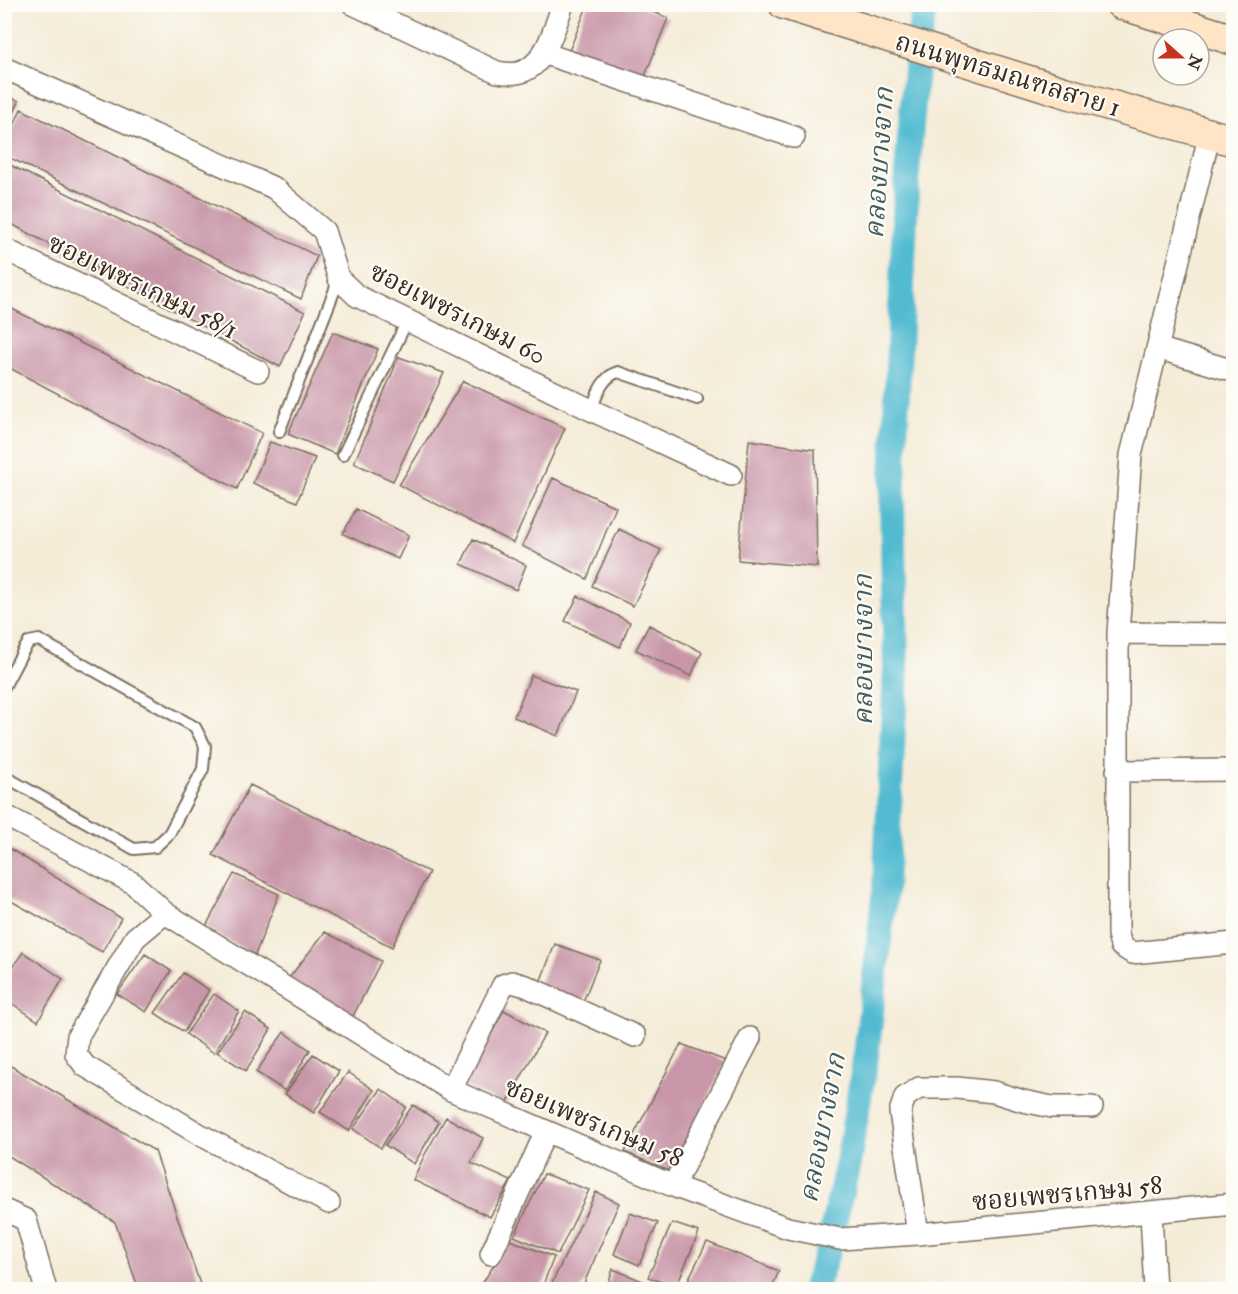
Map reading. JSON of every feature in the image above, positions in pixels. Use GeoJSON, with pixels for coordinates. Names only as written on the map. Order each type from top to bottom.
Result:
{"type":"FeatureCollection","features":[{"type":"Feature","properties":{"kind":"main road"},"geometry":{"type":"LineString","coordinates":[[1121,4],[1163,11],[1233,40]]}},
{"type":"Feature","properties":{"kind":"main road","name":"ถนนพุทธมณฑลสาย 1"},"geometry":{"type":"LineString","coordinates":[[794,8],[1064,92],[1222,137]]}},
{"type":"Feature","properties":{"kind":"street"},"geometry":{"type":"LineString","coordinates":[[353,4],[497,72],[516,74],[532,68],[543,53],[563,4]]}},
{"type":"Feature","properties":{"kind":"street"},"geometry":{"type":"LineString","coordinates":[[543,53],[794,137]]}},
{"type":"Feature","properties":{"kind":"street","name":"ซอยเพชรเกษม 60"},"geometry":{"type":"LineString","coordinates":[[4,68],[274,188],[324,231],[339,279],[357,296],[591,410],[731,475]]}},
{"type":"Feature","properties":{"kind":"street"},"geometry":{"type":"LineString","coordinates":[[1222,137],[1157,348],[1131,455],[1118,633],[1118,934],[1121,946],[1132,953],[1233,943]]}},
{"type":"Feature","properties":{"kind":"street","name":"ซอยเพชรเกษม 58/1"},"geometry":{"type":"LineString","coordinates":[[4,249],[258,371]]}},
{"type":"Feature","properties":{"kind":"street"},"geometry":{"type":"LineString","coordinates":[[1157,348],[1233,371]]}},
{"type":"Feature","properties":{"kind":"street"},"geometry":{"type":"LineString","coordinates":[[1118,633],[1233,634]]}},
{"type":"Feature","properties":{"kind":"street"},"geometry":{"type":"LineString","coordinates":[[1117,771],[1233,770]]}},
{"type":"Feature","properties":{"kind":"street","name":"ซอยเพชรเกษม 58"},"geometry":{"type":"LineString","coordinates":[[4,815],[133,884],[165,913],[451,1090],[673,1186],[788,1228],[840,1239],[918,1234],[1233,1204]]}},
{"type":"Feature","properties":{"kind":"street"},"geometry":{"type":"LineString","coordinates":[[165,913],[135,938],[78,1036],[76,1054],[85,1066],[199,1134],[329,1203]]}},
{"type":"Feature","properties":{"kind":"street"},"geometry":{"type":"LineString","coordinates":[[451,1090],[503,985],[512,982],[526,986],[635,1036]]}},
{"type":"Feature","properties":{"kind":"street"},"geometry":{"type":"LineString","coordinates":[[673,1186],[750,1038]]}},
{"type":"Feature","properties":{"kind":"street"},"geometry":{"type":"LineString","coordinates":[[918,1234],[900,1112],[905,1097],[919,1088],[957,1088],[994,1092],[1052,1107],[1092,1107]]}},
{"type":"Feature","properties":{"kind":"street"},"geometry":{"type":"LineString","coordinates":[[491,1254],[546,1131]]}},
{"type":"Feature","properties":{"kind":"street"},"geometry":{"type":"LineString","coordinates":[[4,1210],[26,1220],[46,1290]]}},
{"type":"Feature","properties":{"kind":"street"},"geometry":{"type":"LineString","coordinates":[[1151,1213],[1155,1290]]}},
{"type":"Feature","properties":{"kind":"lane"},"geometry":{"type":"LineString","coordinates":[[279,432],[339,279]]}},
{"type":"Feature","properties":{"kind":"lane"},"geometry":{"type":"LineString","coordinates":[[343,455],[407,321]]}},
{"type":"Feature","properties":{"kind":"lane"},"geometry":{"type":"LineString","coordinates":[[591,410],[603,383],[610,374],[618,372],[697,399]]}},
{"type":"Feature","properties":{"kind":"lane"},"geometry":{"type":"LineString","coordinates":[[4,687],[29,642],[39,640],[195,727],[205,746],[203,769],[169,834],[155,847],[134,849],[4,776]]}},
{"type":"Feature","properties":{"kind":"building"},"geometry":{"type":"Polygon","coordinates":[[[588,4],[634,4],[668,18],[643,81],[569,51],[588,4]]]}},
{"type":"Feature","properties":{"kind":"building"},"geometry":{"type":"Polygon","coordinates":[[[4,94],[19,101],[5,134],[4,134],[4,94]]]}},
{"type":"Feature","properties":{"kind":"building"},"geometry":{"type":"Polygon","coordinates":[[[21,109],[317,256],[301,299],[4,155],[4,148],[21,109]]]}},
{"type":"Feature","properties":{"kind":"building"},"geometry":{"type":"Polygon","coordinates":[[[4,162],[305,312],[280,367],[4,220],[4,162]]]}},
{"type":"Feature","properties":{"kind":"building"},"geometry":{"type":"Polygon","coordinates":[[[4,305],[262,433],[237,489],[4,365],[4,305]]]}},
{"type":"Feature","properties":{"kind":"building"},"geometry":{"type":"Polygon","coordinates":[[[333,332],[378,349],[335,454],[288,434],[333,332]]]}},
{"type":"Feature","properties":{"kind":"building"},"geometry":{"type":"Polygon","coordinates":[[[399,357],[444,373],[393,481],[354,463],[399,357]]]}},
{"type":"Feature","properties":{"kind":"building"},"geometry":{"type":"Polygon","coordinates":[[[463,381],[565,428],[513,543],[399,485],[463,381]]]}},
{"type":"Feature","properties":{"kind":"building"},"geometry":{"type":"Polygon","coordinates":[[[749,440],[815,450],[817,567],[738,560],[749,440]]]}},
{"type":"Feature","properties":{"kind":"building"},"geometry":{"type":"Polygon","coordinates":[[[270,442],[315,458],[297,502],[253,483],[270,442]]]}},
{"type":"Feature","properties":{"kind":"building"},"geometry":{"type":"Polygon","coordinates":[[[553,478],[616,507],[587,579],[522,546],[553,478]]]}},
{"type":"Feature","properties":{"kind":"building"},"geometry":{"type":"Polygon","coordinates":[[[356,509],[409,535],[398,559],[343,534],[356,509]]]}},
{"type":"Feature","properties":{"kind":"building"},"geometry":{"type":"Polygon","coordinates":[[[619,529],[661,550],[633,606],[592,586],[619,529]]]}},
{"type":"Feature","properties":{"kind":"building"},"geometry":{"type":"Polygon","coordinates":[[[473,539],[526,565],[516,590],[461,564],[473,539]]]}},
{"type":"Feature","properties":{"kind":"building"},"geometry":{"type":"Polygon","coordinates":[[[578,596],[630,622],[620,647],[565,621],[578,596]]]}},
{"type":"Feature","properties":{"kind":"building"},"geometry":{"type":"Polygon","coordinates":[[[649,625],[702,652],[691,676],[636,650],[649,625]]]}},
{"type":"Feature","properties":{"kind":"building"},"geometry":{"type":"Polygon","coordinates":[[[531,675],[576,692],[558,736],[514,717],[531,675]]]}},
{"type":"Feature","properties":{"kind":"building"},"geometry":{"type":"Polygon","coordinates":[[[250,785],[429,872],[392,947],[213,855],[250,785]]]}},
{"type":"Feature","properties":{"kind":"building"},"geometry":{"type":"Polygon","coordinates":[[[4,845],[121,918],[102,952],[4,897],[4,845]]]}},
{"type":"Feature","properties":{"kind":"building"},"geometry":{"type":"Polygon","coordinates":[[[234,874],[279,894],[255,955],[205,928],[234,874]]]}},
{"type":"Feature","properties":{"kind":"building"},"geometry":{"type":"Polygon","coordinates":[[[325,932],[381,961],[348,1026],[289,978],[325,932]]]}},
{"type":"Feature","properties":{"kind":"building"},"geometry":{"type":"Polygon","coordinates":[[[555,944],[600,960],[582,1004],[539,985],[555,944]]]}},
{"type":"Feature","properties":{"kind":"building"},"geometry":{"type":"Polygon","coordinates":[[[23,952],[63,979],[38,1021],[4,998],[4,979],[23,952]]]}},
{"type":"Feature","properties":{"kind":"building"},"geometry":{"type":"Polygon","coordinates":[[[145,954],[171,971],[146,1012],[117,994],[145,954]]]}},
{"type":"Feature","properties":{"kind":"building"},"geometry":{"type":"Polygon","coordinates":[[[183,973],[209,990],[184,1032],[155,1013],[183,973]]]}},
{"type":"Feature","properties":{"kind":"building"},"geometry":{"type":"Polygon","coordinates":[[[214,994],[239,1011],[214,1053],[186,1034],[214,994]]]}},
{"type":"Feature","properties":{"kind":"building"},"geometry":{"type":"Polygon","coordinates":[[[504,1010],[545,1033],[506,1105],[463,1086],[504,1010]]]}},
{"type":"Feature","properties":{"kind":"building"},"geometry":{"type":"Polygon","coordinates":[[[245,1012],[271,1029],[246,1071],[217,1052],[245,1012]]]}},
{"type":"Feature","properties":{"kind":"building"},"geometry":{"type":"Polygon","coordinates":[[[284,1032],[310,1050],[285,1091],[256,1072],[284,1032]]]}},
{"type":"Feature","properties":{"kind":"building"},"geometry":{"type":"Polygon","coordinates":[[[681,1044],[726,1061],[672,1172],[625,1152],[681,1044]]]}},
{"type":"Feature","properties":{"kind":"building"},"geometry":{"type":"Polygon","coordinates":[[[313,1054],[339,1071],[314,1113],[285,1094],[313,1054]]]}},
{"type":"Feature","properties":{"kind":"building"},"geometry":{"type":"Polygon","coordinates":[[[4,1062],[155,1151],[202,1290],[139,1290],[115,1222],[4,1153],[4,1062]]]}},
{"type":"Feature","properties":{"kind":"building"},"geometry":{"type":"Polygon","coordinates":[[[348,1072],[374,1090],[349,1131],[320,1112],[348,1072]]]}},
{"type":"Feature","properties":{"kind":"building"},"geometry":{"type":"Polygon","coordinates":[[[381,1089],[406,1107],[381,1148],[353,1129],[381,1089]]]}},
{"type":"Feature","properties":{"kind":"building"},"geometry":{"type":"Polygon","coordinates":[[[413,1105],[439,1122],[414,1164],[385,1145],[413,1105]]]}},
{"type":"Feature","properties":{"kind":"building"},"geometry":{"type":"Polygon","coordinates":[[[446,1117],[483,1138],[471,1163],[511,1181],[490,1217],[413,1180],[446,1117]]]}},
{"type":"Feature","properties":{"kind":"building"},"geometry":{"type":"Polygon","coordinates":[[[544,1174],[589,1190],[558,1254],[514,1236],[544,1174]]]}},
{"type":"Feature","properties":{"kind":"building"},"geometry":{"type":"Polygon","coordinates":[[[596,1192],[619,1203],[581,1290],[565,1290],[551,1285],[596,1192]]]}},
{"type":"Feature","properties":{"kind":"building"},"geometry":{"type":"Polygon","coordinates":[[[630,1213],[658,1223],[639,1265],[614,1254],[630,1213]]]}},
{"type":"Feature","properties":{"kind":"building"},"geometry":{"type":"Polygon","coordinates":[[[672,1223],[699,1232],[676,1287],[648,1277],[672,1223]]]}},
{"type":"Feature","properties":{"kind":"building"},"geometry":{"type":"Polygon","coordinates":[[[510,1240],[554,1257],[541,1290],[478,1290],[510,1240]]]}},
{"type":"Feature","properties":{"kind":"building"},"geometry":{"type":"Polygon","coordinates":[[[707,1242],[779,1271],[771,1290],[683,1290],[707,1242]]]}},
{"type":"Feature","properties":{"kind":"building"},"geometry":{"type":"Polygon","coordinates":[[[613,1269],[662,1289],[662,1290],[606,1290],[613,1269]]]}},
{"type":"Feature","properties":{"kind":"waterway","name":"คลองบางจาก"},"geometry":{"type":"LineString","coordinates":[[814,1290],[827,1253],[848,1163],[866,1056],[885,889],[896,669],[892,504],[907,173],[918,45],[925,4]]}}]}
